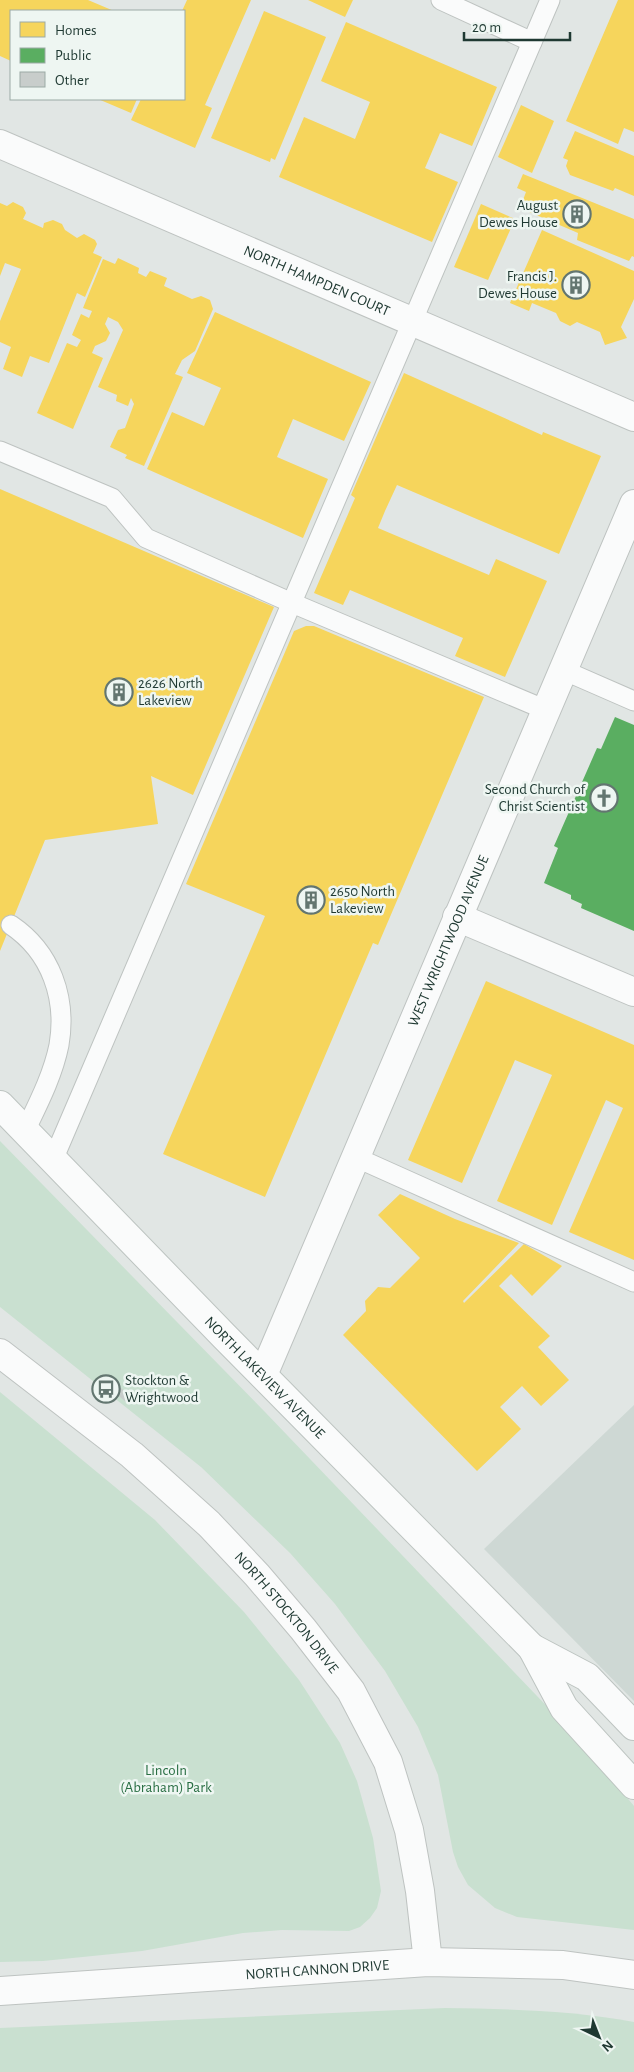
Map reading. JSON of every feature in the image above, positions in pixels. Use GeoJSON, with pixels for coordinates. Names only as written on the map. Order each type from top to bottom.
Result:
{"type":"FeatureCollection","features":[{"type":"Feature","properties":{"kind":"street","name":"NORTH HAMPDEN COURT"},"geometry":{"type":"LineString","coordinates":[[0,144],[634,417]]}},
{"type":"Feature","properties":{"kind":"street","name":"WEST WRIGHTWOOD AVENUE"},"geometry":{"type":"LineString","coordinates":[[263,1375],[354,1157],[634,504]]}},
{"type":"Feature","properties":{"kind":"street"},"geometry":{"type":"LineString","coordinates":[[457,917],[634,992]]}},
{"type":"Feature","properties":{"kind":"street","name":"NORTH LAKEVIEW AVENUE"},"geometry":{"type":"LineString","coordinates":[[0,1105],[532,1648],[564,1708],[634,1785]]}},
{"type":"Feature","properties":{"kind":"street","name":"NORTH STOCKTON DRIVE"},"geometry":{"type":"LineString","coordinates":[[0,1352],[132,1455],[209,1524],[263,1581],[351,1691],[388,1762],[410,1830],[420,1891],[428,1962]]}},
{"type":"Feature","properties":{"kind":"street","name":"NORTH LAKEVIEW AVENUE"},"geometry":{"type":"LineString","coordinates":[[532,1648],[587,1677],[634,1726]]}},
{"type":"Feature","properties":{"kind":"street","name":"NORTH CANNON DRIVE"},"geometry":{"type":"LineString","coordinates":[[0,1991],[428,1962],[563,1965],[634,1974]]}},
{"type":"Feature","properties":{"kind":"lane"},"geometry":{"type":"LineString","coordinates":[[441,0],[532,42]]}},
{"type":"Feature","properties":{"kind":"lane"},"geometry":{"type":"LineString","coordinates":[[53,1160],[550,0]]}},
{"type":"Feature","properties":{"kind":"lane"},"geometry":{"type":"LineString","coordinates":[[0,452],[112,498],[146,538],[292,603],[546,710]]}},
{"type":"Feature","properties":{"kind":"lane"},"geometry":{"type":"LineString","coordinates":[[563,670],[634,701]]}},
{"type":"Feature","properties":{"kind":"lane"},"geometry":{"type":"LineString","coordinates":[[11,925],[32,942],[47,962],[57,985],[62,1019],[58,1047],[46,1086],[25,1131]]}},
{"type":"Feature","properties":{"kind":"lane"},"geometry":{"type":"LineString","coordinates":[[354,1157],[634,1282]]}},
{"type":"Feature","properties":{"kind":"shaded area"},"geometry":{"type":"Polygon","coordinates":[[[634,1405],[634,1701],[484,1549],[634,1405]]]}},
{"type":"Feature","properties":{"kind":"green space"},"geometry":{"type":"Polygon","coordinates":[[[0,1141],[265,1412],[583,1744],[634,1806],[634,1930],[517,1917],[495,1908],[468,1885],[458,1867],[453,1852],[438,1775],[418,1727],[385,1671],[335,1604],[290,1553],[201,1467],[0,1307],[0,1141]]]}},
{"type":"Feature","properties":{"kind":"green space","name":"Lincoln (Abraham) Park"},"geometry":{"type":"Polygon","coordinates":[[[0,1392],[155,1520],[244,1612],[299,1680],[340,1743],[357,1781],[373,1838],[381,1891],[377,1908],[360,1927],[349,1931],[282,1930],[243,1933],[142,1951],[43,1961],[0,1962],[0,1392]]]}},
{"type":"Feature","properties":{"kind":"green space"},"geometry":{"type":"Polygon","coordinates":[[[445,2008],[563,2013],[634,2022],[634,2072],[0,2072],[0,2028],[445,2008]]]}},
{"type":"Feature","properties":{"kind":"building: Homes"},"geometry":{"type":"Polygon","coordinates":[[[0,0],[88,0],[112,10],[10,10],[10,61],[0,56],[0,0]]]}},
{"type":"Feature","properties":{"kind":"building: Homes"},"geometry":{"type":"Polygon","coordinates":[[[187,0],[251,0],[205,105],[212,108],[195,148],[131,120],[141,100],[185,100],[185,10],[182,10],[187,0]]]}},
{"type":"Feature","properties":{"kind":"building: Homes"},"geometry":{"type":"Polygon","coordinates":[[[308,0],[353,0],[345,17],[308,0]]]}},
{"type":"Feature","properties":{"kind":"building: Homes"},"geometry":{"type":"Polygon","coordinates":[[[618,0],[634,0],[634,132],[624,128],[618,144],[566,121],[618,0]]]}},
{"type":"Feature","properties":{"kind":"building: Homes"},"geometry":{"type":"Polygon","coordinates":[[[264,11],[326,37],[275,160],[271,158],[270,162],[211,138],[264,11]]]}},
{"type":"Feature","properties":{"kind":"building: Homes"},"geometry":{"type":"Polygon","coordinates":[[[346,22],[497,87],[472,146],[440,133],[425,168],[458,182],[432,242],[279,177],[304,117],[355,139],[370,102],[321,81],[346,22]]]}},
{"type":"Feature","properties":{"kind":"building: Homes"},"geometry":{"type":"Polygon","coordinates":[[[100,100],[137,100],[131,113],[100,100]]]}},
{"type":"Feature","properties":{"kind":"building: Homes"},"geometry":{"type":"Polygon","coordinates":[[[521,105],[554,121],[532,173],[498,157],[521,105]]]}},
{"type":"Feature","properties":{"kind":"building: Homes"},"geometry":{"type":"Polygon","coordinates":[[[575,131],[634,156],[634,196],[615,188],[613,191],[570,175],[566,166],[568,160],[563,158],[575,131]]]}},
{"type":"Feature","properties":{"kind":"building: Homes","name":"August Dewes House"},"geometry":{"type":"Polygon","coordinates":[[[523,174],[634,219],[634,257],[632,256],[629,261],[577,240],[578,233],[520,208],[526,192],[517,188],[523,174]]]}},
{"type":"Feature","properties":{"kind":"building: Homes"},"geometry":{"type":"Polygon","coordinates":[[[13,202],[23,207],[26,213],[23,219],[43,228],[44,223],[53,220],[62,224],[65,230],[77,238],[84,234],[95,240],[97,244],[93,253],[102,257],[85,297],[77,293],[49,363],[30,356],[22,377],[3,369],[11,347],[0,342],[0,321],[21,269],[5,263],[0,276],[0,203],[7,206],[13,202]]]}},
{"type":"Feature","properties":{"kind":"building: Homes"},"geometry":{"type":"Polygon","coordinates":[[[481,204],[515,219],[488,280],[454,267],[481,204]]]}},
{"type":"Feature","properties":{"kind":"building: Homes","name":"Francis J. Dewes House"},"geometry":{"type":"Polygon","coordinates":[[[542,230],[634,271],[634,299],[621,327],[627,338],[605,345],[600,332],[577,322],[570,326],[560,321],[556,313],[532,303],[529,311],[510,303],[542,230]]]}},
{"type":"Feature","properties":{"kind":"building: Homes"},"geometry":{"type":"Polygon","coordinates":[[[118,258],[139,268],[138,273],[146,277],[150,271],[167,278],[164,286],[192,299],[201,296],[210,300],[213,309],[195,351],[182,360],[175,374],[183,377],[144,466],[125,458],[127,455],[110,447],[118,430],[125,428],[134,404],[131,398],[128,406],[116,401],[117,395],[98,387],[123,330],[118,322],[108,317],[105,324],[110,333],[106,341],[95,346],[92,353],[103,358],[73,429],[37,413],[67,343],[77,347],[81,340],[72,335],[81,314],[89,318],[92,311],[83,308],[103,259],[115,264],[118,258]]]}},
{"type":"Feature","properties":{"kind":"building: Homes"},"geometry":{"type":"Polygon","coordinates":[[[215,312],[371,382],[344,441],[293,419],[277,457],[328,479],[303,538],[147,469],[172,412],[204,426],[221,388],[187,373],[215,312]]]}},
{"type":"Feature","properties":{"kind":"building: Homes"},"geometry":{"type":"Polygon","coordinates":[[[404,373],[542,435],[543,432],[601,456],[559,554],[397,485],[385,511],[378,528],[489,575],[496,559],[547,581],[505,677],[455,656],[463,638],[350,590],[343,605],[314,593],[355,498],[351,495],[404,373]]]}},
{"type":"Feature","properties":{"kind":"building: Homes","name":"2626 North Lakeview"},"geometry":{"type":"Polygon","coordinates":[[[0,489],[274,607],[193,795],[151,776],[158,824],[45,840],[0,951],[0,489]]]}},
{"type":"Feature","properties":{"kind":"building: Homes","name":"2650 North Lakeview"},"geometry":{"type":"Polygon","coordinates":[[[306,626],[314,626],[484,697],[378,945],[373,943],[265,1197],[163,1154],[265,916],[186,884],[294,631],[306,626]]]}},
{"type":"Feature","properties":{"kind":"building: Homes"},"geometry":{"type":"Polygon","coordinates":[[[486,981],[634,1045],[634,1260],[569,1232],[623,1108],[606,1100],[552,1225],[497,1201],[552,1075],[515,1060],[462,1183],[408,1160],[486,981]]]}},
{"type":"Feature","properties":{"kind":"building: Homes"},"geometry":{"type":"Polygon","coordinates":[[[400,1194],[455,1219],[519,1243],[463,1301],[464,1303],[524,1244],[562,1266],[532,1296],[511,1274],[499,1286],[550,1336],[538,1347],[569,1380],[541,1406],[522,1386],[500,1407],[521,1429],[477,1471],[343,1335],[366,1311],[365,1301],[378,1287],[390,1288],[420,1258],[378,1215],[400,1194]]]}},
{"type":"Feature","properties":{"kind":"building: Public","name":"Second Church of Christ Scientist"},"geometry":{"type":"Polygon","coordinates":[[[615,717],[634,725],[634,931],[581,908],[582,904],[571,899],[571,895],[544,883],[558,848],[554,846],[597,748],[601,749],[615,717]]]}},
{"type":"Feature","properties":{"kind":"building: Other"},"geometry":{"type":"Polygon","coordinates":[[[113,1382],[131,1396],[126,1402],[108,1387],[113,1382]]]}},
{"type":"Feature","properties":{"kind":"place","name":"August Dewes House"},"geometry":{"type":"Point","coordinates":[577,214]}},
{"type":"Feature","properties":{"kind":"place","name":"Francis J. Dewes House"},"geometry":{"type":"Point","coordinates":[576,285]}},
{"type":"Feature","properties":{"kind":"place","name":"2626 North Lakeview"},"geometry":{"type":"Point","coordinates":[119,692]}},
{"type":"Feature","properties":{"kind":"place","name":"Second Church of Christ Scientist"},"geometry":{"type":"Point","coordinates":[604,798]}},
{"type":"Feature","properties":{"kind":"place","name":"2650 North Lakeview"},"geometry":{"type":"Point","coordinates":[311,900]}},
{"type":"Feature","properties":{"kind":"place","name":"Stockton & Wrightwood"},"geometry":{"type":"Point","coordinates":[106,1389]}}]}
